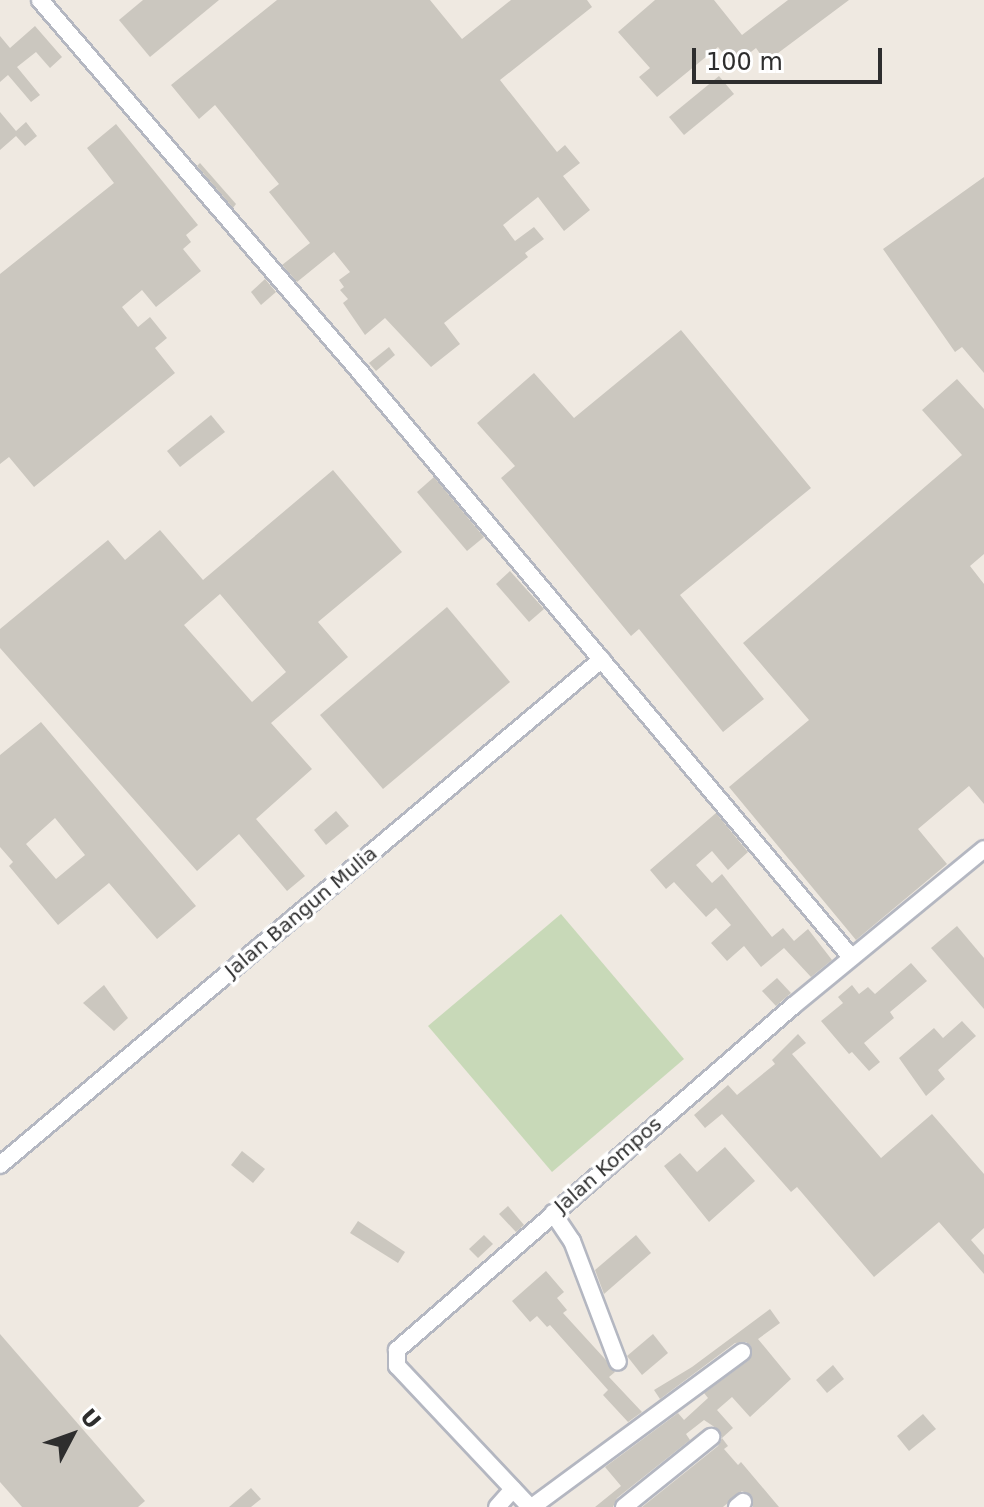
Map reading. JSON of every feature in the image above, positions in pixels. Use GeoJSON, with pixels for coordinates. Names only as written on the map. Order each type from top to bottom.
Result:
{"type":"FeatureCollection","features":[{"type":"Feature","properties":{"kind":"street"},"geometry":{"type":"LineString","coordinates":[[40,0],[602,659],[851,957]]}},
{"type":"Feature","properties":{"kind":"street","name":"Jalan Bangun Mulia"},"geometry":{"type":"LineString","coordinates":[[0,1165],[602,659]]}},
{"type":"Feature","properties":{"kind":"street","name":"Jalan Kompos"},"geometry":{"type":"LineString","coordinates":[[531,1507],[397,1366],[395,1355],[402,1345],[553,1213],[851,957],[984,849]]}},
{"type":"Feature","properties":{"kind":"street"},"geometry":{"type":"LineString","coordinates":[[553,1213],[572,1241],[618,1362]]}},
{"type":"Feature","properties":{"kind":"street"},"geometry":{"type":"LineString","coordinates":[[531,1507],[742,1352]]}},
{"type":"Feature","properties":{"kind":"street"},"geometry":{"type":"LineString","coordinates":[[624,1507],[711,1437]]}},
{"type":"Feature","properties":{"kind":"street"},"geometry":{"type":"LineString","coordinates":[[497,1507],[513,1489]]}},
{"type":"Feature","properties":{"kind":"green space"},"geometry":{"type":"Polygon","coordinates":[[[561,914],[684,1059],[552,1172],[428,1026],[561,914]]]}},
{"type":"Feature","properties":{"kind":"building"},"geometry":{"type":"Polygon","coordinates":[[[143,0],[219,0],[150,57],[119,20],[143,0]]]}},
{"type":"Feature","properties":{"kind":"building"},"geometry":{"type":"Polygon","coordinates":[[[277,0],[430,0],[462,39],[511,0],[587,0],[592,7],[500,80],[557,152],[565,145],[580,163],[563,176],[590,210],[564,231],[538,197],[503,225],[515,241],[534,227],[544,239],[525,253],[528,257],[444,323],[460,344],[431,367],[385,318],[365,335],[343,303],[348,299],[340,290],[344,287],[339,280],[350,272],[334,252],[297,282],[282,265],[310,243],[269,192],[279,184],[215,105],[199,119],[171,85],[277,0]]]}},
{"type":"Feature","properties":{"kind":"building"},"geometry":{"type":"Polygon","coordinates":[[[655,0],[714,0],[742,35],[788,0],[849,0],[766,62],[756,48],[733,66],[718,47],[657,97],[639,77],[650,68],[618,32],[655,0]]]}},
{"type":"Feature","properties":{"kind":"building"},"geometry":{"type":"Polygon","coordinates":[[[35,26],[62,57],[50,68],[36,52],[17,67],[40,95],[31,102],[8,75],[0,82],[0,36],[10,48],[35,26]]]}},
{"type":"Feature","properties":{"kind":"building"},"geometry":{"type":"Polygon","coordinates":[[[719,76],[734,94],[684,135],[669,117],[719,76]]]}},
{"type":"Feature","properties":{"kind":"building"},"geometry":{"type":"Polygon","coordinates":[[[0,112],[16,131],[26,122],[37,136],[25,146],[16,136],[0,150],[0,112]]]}},
{"type":"Feature","properties":{"kind":"building"},"geometry":{"type":"Polygon","coordinates":[[[116,124],[198,225],[186,235],[191,242],[183,249],[201,271],[156,307],[142,290],[122,307],[138,327],[150,317],[167,338],[155,348],[175,373],[34,487],[9,457],[0,464],[0,274],[114,183],[87,148],[116,124]]]}},
{"type":"Feature","properties":{"kind":"building"},"geometry":{"type":"Polygon","coordinates":[[[200,163],[236,204],[233,208],[197,166],[200,163]]]}},
{"type":"Feature","properties":{"kind":"building"},"geometry":{"type":"Polygon","coordinates":[[[984,177],[984,373],[962,347],[955,352],[883,249],[984,177]]]}},
{"type":"Feature","properties":{"kind":"building"},"geometry":{"type":"Polygon","coordinates":[[[265,279],[276,292],[261,305],[251,292],[265,279]]]}},
{"type":"Feature","properties":{"kind":"building"},"geometry":{"type":"Polygon","coordinates":[[[681,330],[811,488],[680,595],[764,699],[723,732],[639,629],[631,636],[501,478],[515,466],[477,423],[534,373],[574,418],[681,330]]]}},
{"type":"Feature","properties":{"kind":"building"},"geometry":{"type":"Polygon","coordinates":[[[389,347],[395,355],[376,371],[369,363],[389,347]]]}},
{"type":"Feature","properties":{"kind":"building"},"geometry":{"type":"Polygon","coordinates":[[[957,379],[984,409],[984,554],[970,566],[984,584],[984,804],[969,786],[918,829],[947,864],[856,940],[729,787],[809,720],[743,643],[962,455],[922,410],[957,379]]]}},
{"type":"Feature","properties":{"kind":"building"},"geometry":{"type":"Polygon","coordinates":[[[211,415],[225,432],[180,467],[167,451],[211,415]]]}},
{"type":"Feature","properties":{"kind":"building"},"geometry":{"type":"Polygon","coordinates":[[[333,470],[402,552],[318,622],[348,657],[271,723],[312,769],[256,819],[305,876],[287,891],[239,834],[197,871],[0,648],[0,629],[108,540],[125,560],[160,530],[203,580],[333,470]],[[220,594],[184,625],[252,702],[286,672],[220,594]]]}},
{"type":"Feature","properties":{"kind":"building"},"geometry":{"type":"Polygon","coordinates":[[[434,477],[484,537],[467,551],[417,492],[434,477]]]}},
{"type":"Feature","properties":{"kind":"building"},"geometry":{"type":"Polygon","coordinates":[[[510,571],[544,609],[529,622],[496,584],[510,571]]]}},
{"type":"Feature","properties":{"kind":"building"},"geometry":{"type":"Polygon","coordinates":[[[447,607],[510,682],[383,789],[320,715],[447,607]]]}},
{"type":"Feature","properties":{"kind":"building"},"geometry":{"type":"Polygon","coordinates":[[[41,722],[196,906],[157,939],[109,883],[58,925],[9,866],[13,862],[0,847],[0,755],[41,722]],[[55,818],[26,844],[56,879],[85,855],[55,818]]]}},
{"type":"Feature","properties":{"kind":"building"},"geometry":{"type":"Polygon","coordinates":[[[336,811],[349,826],[326,845],[314,830],[336,811]]]}},
{"type":"Feature","properties":{"kind":"building"},"geometry":{"type":"Polygon","coordinates":[[[716,813],[748,852],[728,870],[712,851],[696,865],[712,883],[722,874],[772,937],[783,928],[794,941],[808,929],[832,960],[811,977],[784,948],[761,967],[744,946],[727,961],[711,943],[731,925],[716,908],[706,917],[674,882],[666,889],[650,870],[716,813]]]}},
{"type":"Feature","properties":{"kind":"building"},"geometry":{"type":"Polygon","coordinates":[[[957,926],[984,958],[984,1009],[931,948],[957,926]]]}},
{"type":"Feature","properties":{"kind":"building"},"geometry":{"type":"Polygon","coordinates":[[[911,963],[927,981],[890,1012],[894,1018],[864,1043],[880,1062],[869,1071],[852,1052],[849,1054],[821,1021],[843,1003],[838,997],[852,985],[859,994],[868,987],[875,994],[911,963]]]}},
{"type":"Feature","properties":{"kind":"building"},"geometry":{"type":"Polygon","coordinates":[[[777,978],[791,993],[776,1006],[762,991],[777,978]]]}},
{"type":"Feature","properties":{"kind":"building"},"geometry":{"type":"Polygon","coordinates":[[[104,985],[128,1018],[114,1031],[83,1003],[104,985]]]}},
{"type":"Feature","properties":{"kind":"building"},"geometry":{"type":"Polygon","coordinates":[[[962,1021],[976,1036],[938,1070],[945,1079],[926,1096],[899,1058],[934,1028],[943,1038],[962,1021]]]}},
{"type":"Feature","properties":{"kind":"building"},"geometry":{"type":"Polygon","coordinates":[[[798,1034],[806,1043],[792,1054],[881,1158],[932,1114],[984,1174],[984,1228],[971,1240],[984,1255],[984,1274],[939,1222],[874,1277],[797,1187],[791,1192],[722,1114],[705,1128],[694,1115],[728,1085],[737,1095],[775,1064],[772,1060],[798,1034]]]}},
{"type":"Feature","properties":{"kind":"building"},"geometry":{"type":"Polygon","coordinates":[[[725,1147],[755,1181],[709,1222],[664,1166],[680,1153],[697,1172],[725,1147]]]}},
{"type":"Feature","properties":{"kind":"building"},"geometry":{"type":"Polygon","coordinates":[[[242,1151],[265,1169],[253,1183],[231,1165],[242,1151]]]}},
{"type":"Feature","properties":{"kind":"building"},"geometry":{"type":"Polygon","coordinates":[[[508,1206],[524,1225],[516,1232],[499,1214],[508,1206]]]}},
{"type":"Feature","properties":{"kind":"building"},"geometry":{"type":"Polygon","coordinates":[[[358,1221],[405,1252],[398,1263],[350,1233],[358,1221]]]}},
{"type":"Feature","properties":{"kind":"building"},"geometry":{"type":"Polygon","coordinates":[[[484,1235],[493,1244],[478,1258],[469,1249],[484,1235]]]}},
{"type":"Feature","properties":{"kind":"building"},"geometry":{"type":"Polygon","coordinates":[[[636,1235],[651,1253],[604,1294],[595,1270],[636,1235]]]}},
{"type":"Feature","properties":{"kind":"building"},"geometry":{"type":"Polygon","coordinates":[[[546,1271],[564,1292],[557,1298],[567,1310],[563,1313],[605,1359],[615,1372],[609,1377],[642,1412],[628,1422],[603,1395],[608,1390],[550,1325],[547,1327],[537,1316],[530,1322],[512,1301],[546,1271]]]}},
{"type":"Feature","properties":{"kind":"building"},"geometry":{"type":"Polygon","coordinates":[[[770,1309],[780,1323],[758,1339],[791,1379],[750,1417],[732,1397],[717,1410],[733,1428],[722,1438],[719,1430],[704,1420],[686,1434],[690,1440],[617,1498],[613,1507],[595,1507],[621,1486],[605,1467],[678,1413],[684,1420],[708,1398],[704,1393],[749,1360],[751,1346],[746,1342],[735,1343],[660,1399],[654,1390],[692,1367],[770,1309]]]}},
{"type":"Feature","properties":{"kind":"building"},"geometry":{"type":"Polygon","coordinates":[[[0,1334],[145,1501],[138,1507],[22,1507],[0,1482],[0,1334]]]}},
{"type":"Feature","properties":{"kind":"building"},"geometry":{"type":"Polygon","coordinates":[[[653,1334],[668,1353],[642,1375],[627,1356],[653,1334]]]}},
{"type":"Feature","properties":{"kind":"building"},"geometry":{"type":"Polygon","coordinates":[[[833,1365],[844,1379],[827,1393],[816,1380],[833,1365]]]}},
{"type":"Feature","properties":{"kind":"building"},"geometry":{"type":"Polygon","coordinates":[[[923,1414],[936,1429],[909,1451],[897,1436],[923,1414]]]}},
{"type":"Feature","properties":{"kind":"building"},"geometry":{"type":"Polygon","coordinates":[[[722,1438],[728,1446],[724,1449],[738,1465],[741,1462],[779,1507],[753,1507],[752,1496],[742,1491],[723,1507],[642,1507],[718,1446],[722,1438]]]}},
{"type":"Feature","properties":{"kind":"building"},"geometry":{"type":"Polygon","coordinates":[[[251,1488],[261,1499],[251,1507],[229,1507],[251,1488]]]}}]}
